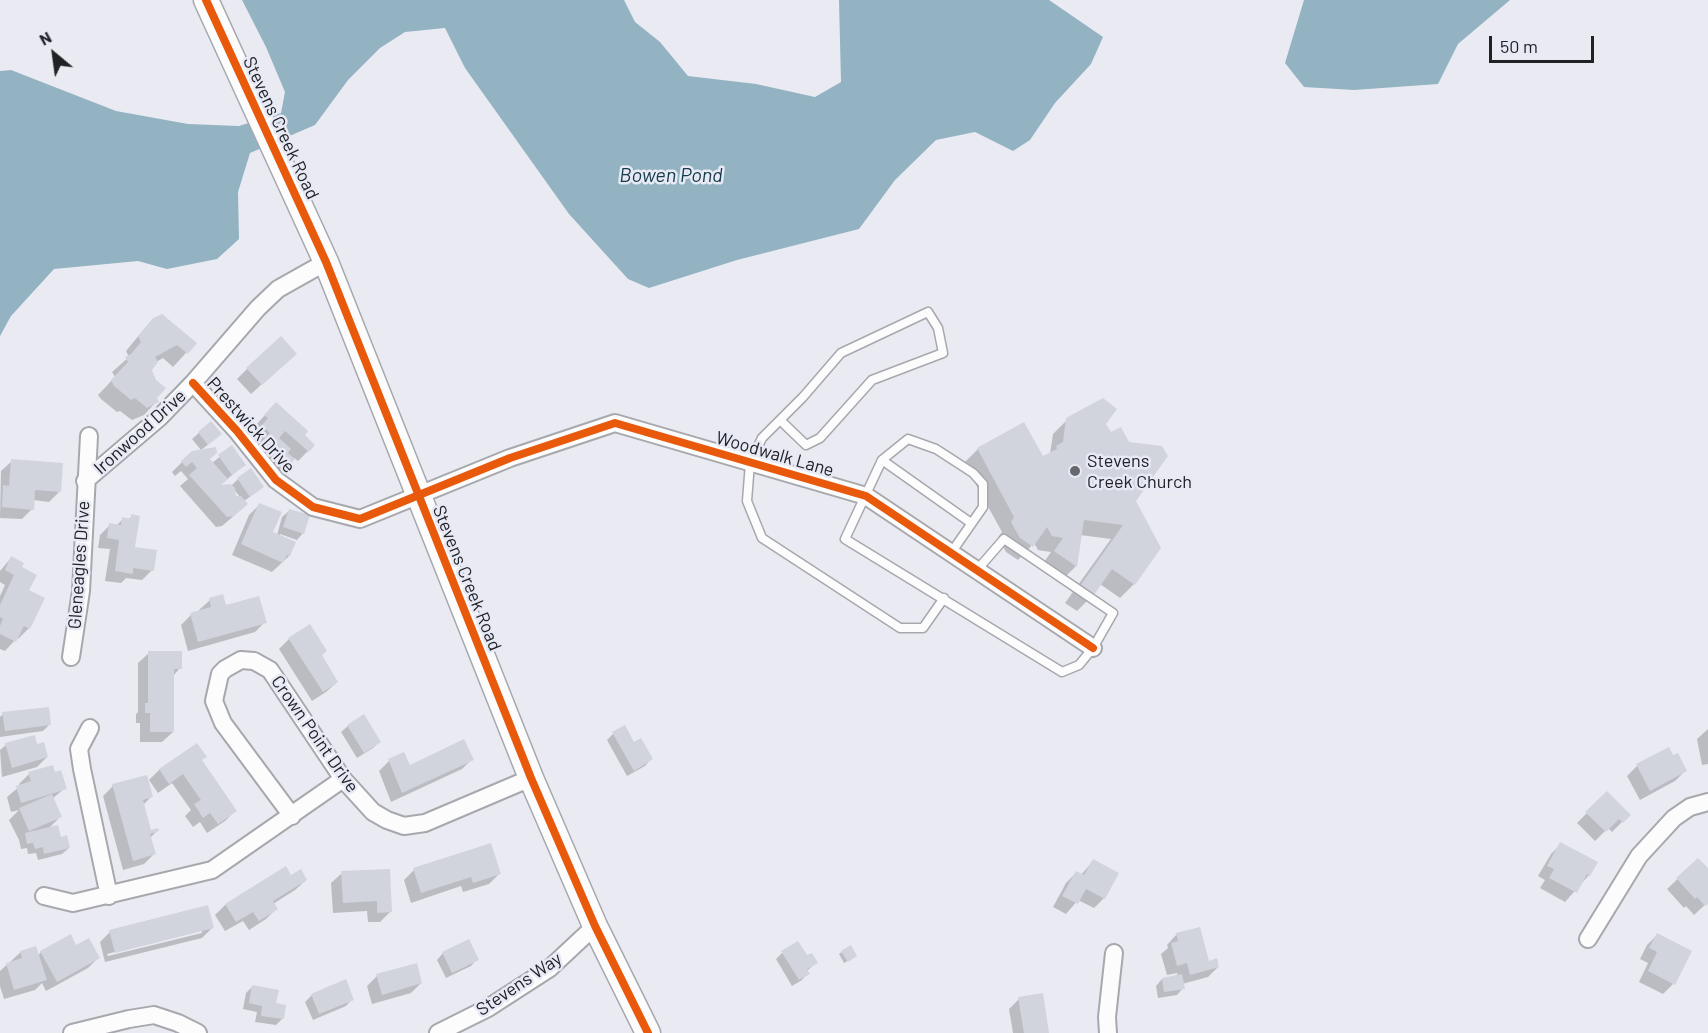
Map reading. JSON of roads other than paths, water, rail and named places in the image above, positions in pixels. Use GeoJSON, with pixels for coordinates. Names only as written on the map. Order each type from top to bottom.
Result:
{"type":"FeatureCollection","features":[{"type":"Feature","properties":{"kind":"street","name":"Stevens Creek Road"},"geometry":{"type":"LineString","coordinates":[[206,0],[326,262],[531,778],[595,926],[648,1033]]}},
{"type":"Feature","properties":{"kind":"street","name":"Ironwood Drive"},"geometry":{"type":"LineString","coordinates":[[85,482],[159,418],[193,383],[258,308],[278,289],[326,262]]}},
{"type":"Feature","properties":{"kind":"street","name":"Prestwick Drive"},"geometry":{"type":"LineString","coordinates":[[193,383],[237,430],[276,480],[313,507],[360,519],[417,495]]}},
{"type":"Feature","properties":{"kind":"street","name":"Woodwalk Lane"},"geometry":{"type":"LineString","coordinates":[[417,495],[510,459],[615,423],[866,496],[1092,648]]}},
{"type":"Feature","properties":{"kind":"street","name":"Gleneagles Drive"},"geometry":{"type":"LineString","coordinates":[[71,657],[81,591],[89,436]]}},
{"type":"Feature","properties":{"kind":"street","name":"Crown Point Drive"},"geometry":{"type":"LineString","coordinates":[[292,816],[223,723],[214,702],[220,674],[241,660],[254,661],[270,670],[343,779],[373,812],[387,820],[404,826],[425,823],[531,778]]}},
{"type":"Feature","properties":{"kind":"street"},"geometry":{"type":"LineString","coordinates":[[90,728],[79,749],[109,896]]}},
{"type":"Feature","properties":{"kind":"street"},"geometry":{"type":"LineString","coordinates":[[44,896],[73,903],[212,870],[343,779]]}},
{"type":"Feature","properties":{"kind":"street"},"geometry":{"type":"LineString","coordinates":[[1588,939],[1639,856],[1674,818],[1690,807],[1708,802]]}},
{"type":"Feature","properties":{"kind":"street","name":"Stevens Way"},"geometry":{"type":"LineString","coordinates":[[438,1033],[488,1008],[550,968],[595,926]]}},
{"type":"Feature","properties":{"kind":"street"},"geometry":{"type":"LineString","coordinates":[[1108,1033],[1107,1017],[1114,953]]}},
{"type":"Feature","properties":{"kind":"street"},"geometry":{"type":"LineString","coordinates":[[72,1033],[129,1019],[154,1016],[178,1023],[198,1033]]}},
{"type":"Feature","properties":{"kind":"lane"},"geometry":{"type":"LineString","coordinates":[[780,420],[806,445],[819,438],[872,380],[943,353],[939,328],[928,312],[841,353],[762,438],[750,463],[747,501],[762,538],[900,628],[923,628],[944,598]]}},
{"type":"Feature","properties":{"kind":"lane"},"geometry":{"type":"LineString","coordinates":[[951,553],[983,507],[983,484],[973,472],[936,449],[908,440],[882,460],[845,539],[1062,672],[1079,665],[1113,613],[1004,540],[977,570]]}},
{"type":"Feature","properties":{"kind":"lane"},"geometry":{"type":"LineString","coordinates":[[882,460],[971,523]]}},
{"type":"Feature","properties":{"kind":"water","name":"Bowen Pond"},"geometry":{"type":"Polygon","coordinates":[[[242,0],[624,0],[635,22],[660,42],[688,76],[756,84],[815,97],[841,82],[839,0],[1049,0],[1103,37],[1091,64],[1055,103],[1030,140],[1013,151],[975,132],[936,140],[895,180],[859,229],[737,260],[649,288],[628,279],[569,214],[465,68],[445,28],[405,32],[380,48],[348,80],[315,125],[250,153],[238,192],[239,239],[217,259],[167,269],[138,261],[54,269],[11,316],[0,336],[0,71],[11,70],[116,111],[188,124],[239,126],[281,113],[285,92],[266,47],[242,0]]]}},
{"type":"Feature","properties":{"kind":"water"},"geometry":{"type":"Polygon","coordinates":[[[1304,0],[1510,0],[1458,44],[1438,84],[1354,90],[1304,87],[1285,63],[1304,0]]]}},
{"type":"Feature","properties":{"kind":"place","name":"Stevens Creek Church"},"geometry":{"type":"Point","coordinates":[1075,471]}}]}
